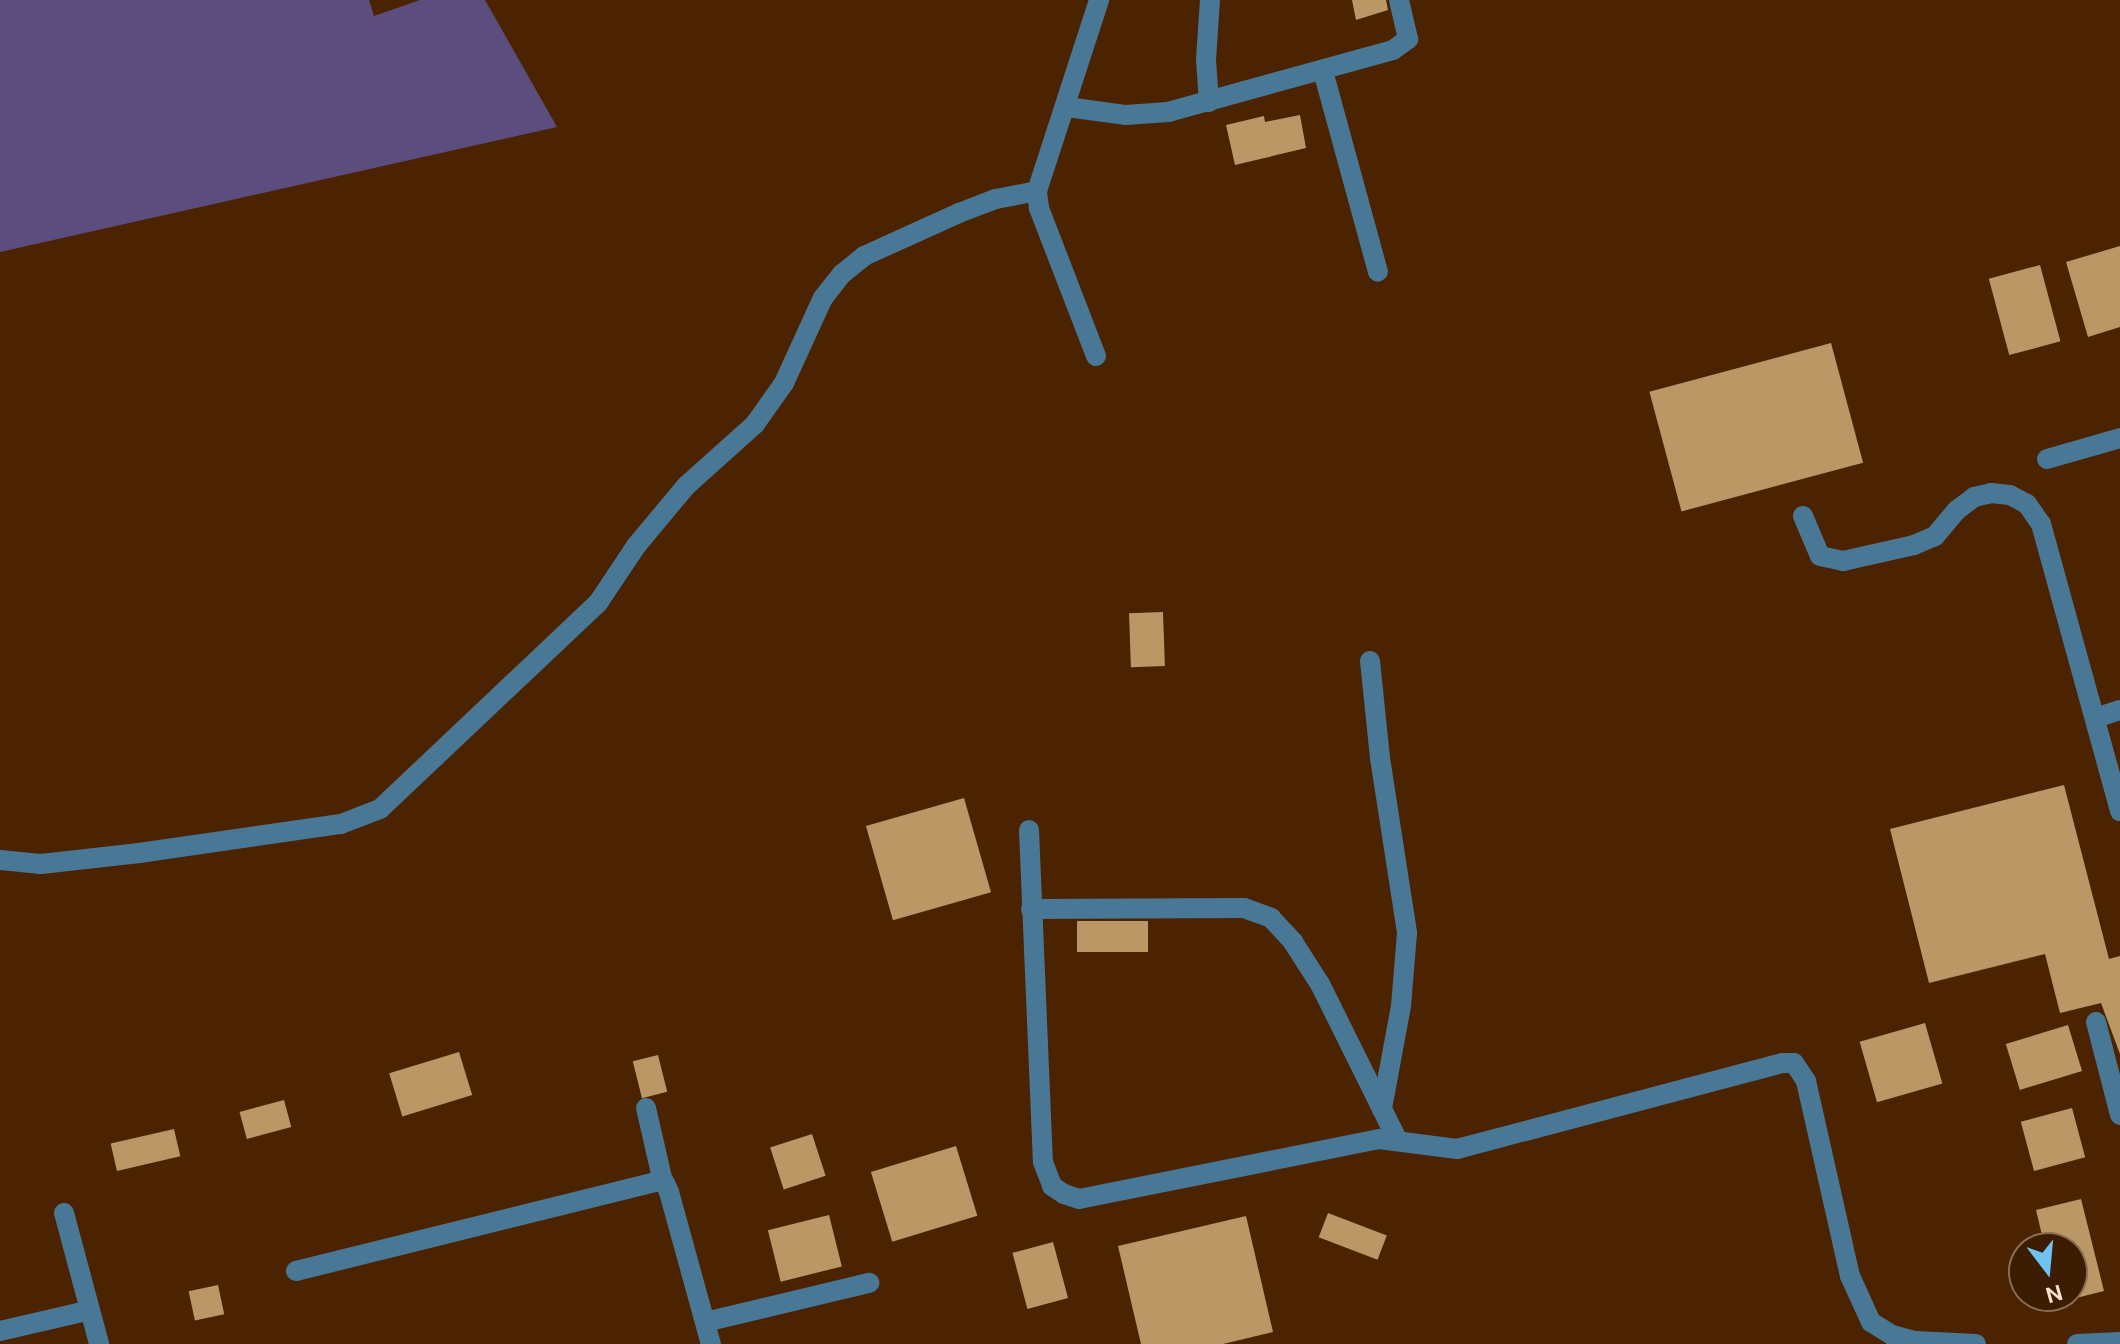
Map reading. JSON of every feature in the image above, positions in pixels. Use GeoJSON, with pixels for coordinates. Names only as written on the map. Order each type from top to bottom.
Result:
{"type":"FeatureCollection","features":[{"type":"Feature","properties":{"kind":"street"},"geometry":{"type":"LineString","coordinates":[[1096,356],[1039,208],[1037,191],[1046,155],[1067,107],[1099,0]]}},
{"type":"Feature","properties":{"kind":"street"},"geometry":{"type":"LineString","coordinates":[[1209,102],[1206,60],[1210,0]]}},
{"type":"Feature","properties":{"kind":"street"},"geometry":{"type":"LineString","coordinates":[[1067,107],[1126,115],[1168,112],[1323,71],[1402,45],[1408,32],[1399,0]]}},
{"type":"Feature","properties":{"kind":"street"},"geometry":{"type":"LineString","coordinates":[[1323,71],[1378,272]]}},
{"type":"Feature","properties":{"kind":"street"},"geometry":{"type":"LineString","coordinates":[[0,860],[41,864],[139,853],[341,824],[380,809],[588,614],[606,594],[636,546],[686,486],[755,424],[784,383],[823,298],[842,274],[864,256],[959,213],[996,199],[1037,191]]}},
{"type":"Feature","properties":{"kind":"street"},"geometry":{"type":"LineString","coordinates":[[2047,459],[2120,438]]}},
{"type":"Feature","properties":{"kind":"street"},"geometry":{"type":"LineString","coordinates":[[1803,516],[1820,556],[1843,561],[1914,545],[1935,536],[1957,510],[1974,497],[1991,493],[2010,495],[2027,504],[2041,524],[2120,811]]}},
{"type":"Feature","properties":{"kind":"street"},"geometry":{"type":"LineString","coordinates":[[1370,661],[1380,758],[1407,933],[1401,1006],[1382,1109]]}},
{"type":"Feature","properties":{"kind":"street"},"geometry":{"type":"LineString","coordinates":[[2095,718],[2120,710]]}},
{"type":"Feature","properties":{"kind":"street"},"geometry":{"type":"LineString","coordinates":[[1029,830],[1043,1162],[1052,1186],[1064,1194],[1079,1199],[1347,1143],[1397,1139],[1437,1149],[1457,1149],[1783,1063],[1794,1063],[1806,1081],[1850,1276],[1871,1322],[1892,1335],[1915,1341],[1976,1344]]}},
{"type":"Feature","properties":{"kind":"street"},"geometry":{"type":"LineString","coordinates":[[1031,909],[1244,908],[1271,918],[1293,942],[1320,984],[1397,1139]]}},
{"type":"Feature","properties":{"kind":"street"},"geometry":{"type":"LineString","coordinates":[[2096,1022],[2120,1115]]}},
{"type":"Feature","properties":{"kind":"street"},"geometry":{"type":"LineString","coordinates":[[646,1108],[663,1182],[711,1344]]}},
{"type":"Feature","properties":{"kind":"street"},"geometry":{"type":"LineString","coordinates":[[296,1271],[663,1182]]}},
{"type":"Feature","properties":{"kind":"street"},"geometry":{"type":"LineString","coordinates":[[64,1213],[99,1344]]}},
{"type":"Feature","properties":{"kind":"street"},"geometry":{"type":"LineString","coordinates":[[705,1322],[869,1283]]}},
{"type":"Feature","properties":{"kind":"street"},"geometry":{"type":"LineString","coordinates":[[0,1331],[90,1310]]}},
{"type":"Feature","properties":{"kind":"street"},"geometry":{"type":"LineString","coordinates":[[2077,1344],[2120,1342]]}},
{"type":"Feature","properties":{"kind":"shaded area"},"geometry":{"type":"Polygon","coordinates":[[[0,0],[369,0],[374,16],[420,0],[485,0],[557,127],[0,252],[0,0]]]}},
{"type":"Feature","properties":{"kind":"building"},"geometry":{"type":"Polygon","coordinates":[[[1352,0],[1386,0],[1388,10],[1356,20],[1352,0]]]}},
{"type":"Feature","properties":{"kind":"building"},"geometry":{"type":"Polygon","coordinates":[[[1300,115],[1306,148],[1235,165],[1226,125],[1264,116],[1265,122],[1300,115]]]}},
{"type":"Feature","properties":{"kind":"building"},"geometry":{"type":"Polygon","coordinates":[[[2120,246],[2120,327],[2088,337],[2066,262],[2120,246]]]}},
{"type":"Feature","properties":{"kind":"building"},"geometry":{"type":"Polygon","coordinates":[[[2040,265],[2060,341],[2009,355],[1989,279],[2040,265]]]}},
{"type":"Feature","properties":{"kind":"building"},"geometry":{"type":"Polygon","coordinates":[[[1831,343],[1863,463],[1681,511],[1649,392],[1831,343]]]}},
{"type":"Feature","properties":{"kind":"building"},"geometry":{"type":"Polygon","coordinates":[[[1163,612],[1165,666],[1131,667],[1129,613],[1163,612]]]}},
{"type":"Feature","properties":{"kind":"building"},"geometry":{"type":"Polygon","coordinates":[[[2064,785],[2109,959],[2120,956],[2120,1054],[2101,1003],[2060,1013],[2045,954],[1929,983],[1890,829],[2064,785]]]}},
{"type":"Feature","properties":{"kind":"building"},"geometry":{"type":"Polygon","coordinates":[[[964,798],[991,892],[893,920],[866,826],[964,798]]]}},
{"type":"Feature","properties":{"kind":"building"},"geometry":{"type":"Polygon","coordinates":[[[1077,921],[1148,921],[1148,952],[1077,952],[1077,921]]]}},
{"type":"Feature","properties":{"kind":"building"},"geometry":{"type":"Polygon","coordinates":[[[1925,1023],[1942,1084],[1877,1102],[1860,1042],[1925,1023]]]}},
{"type":"Feature","properties":{"kind":"building"},"geometry":{"type":"Polygon","coordinates":[[[2068,1025],[2082,1071],[2020,1090],[2006,1044],[2068,1025]]]}},
{"type":"Feature","properties":{"kind":"building"},"geometry":{"type":"Polygon","coordinates":[[[459,1052],[472,1095],[402,1116],[389,1073],[459,1052]]]}},
{"type":"Feature","properties":{"kind":"building"},"geometry":{"type":"Polygon","coordinates":[[[658,1055],[667,1092],[642,1098],[633,1061],[658,1055]]]}},
{"type":"Feature","properties":{"kind":"building"},"geometry":{"type":"Polygon","coordinates":[[[284,1100],[291,1127],[247,1139],[240,1112],[284,1100]]]}},
{"type":"Feature","properties":{"kind":"building"},"geometry":{"type":"Polygon","coordinates":[[[2072,1108],[2085,1157],[2034,1171],[2021,1122],[2072,1108]]]}},
{"type":"Feature","properties":{"kind":"building"},"geometry":{"type":"Polygon","coordinates":[[[174,1129],[180,1156],[117,1171],[111,1144],[174,1129]]]}},
{"type":"Feature","properties":{"kind":"building"},"geometry":{"type":"Polygon","coordinates":[[[812,1134],[826,1176],[784,1189],[770,1148],[812,1134]]]}},
{"type":"Feature","properties":{"kind":"building"},"geometry":{"type":"Polygon","coordinates":[[[956,1146],[977,1216],[892,1242],[871,1172],[956,1146]]]}},
{"type":"Feature","properties":{"kind":"building"},"geometry":{"type":"Polygon","coordinates":[[[2081,1199],[2104,1291],[2088,1295],[2088,1232],[2041,1232],[2036,1210],[2081,1199]]]}},
{"type":"Feature","properties":{"kind":"building"},"geometry":{"type":"Polygon","coordinates":[[[1328,1213],[1387,1236],[1377,1260],[1319,1237],[1328,1213]]]}},
{"type":"Feature","properties":{"kind":"building"},"geometry":{"type":"Polygon","coordinates":[[[829,1215],[842,1266],[781,1282],[768,1230],[829,1215]]]}},
{"type":"Feature","properties":{"kind":"building"},"geometry":{"type":"Polygon","coordinates":[[[1246,1216],[1273,1332],[1223,1344],[1141,1344],[1118,1246],[1246,1216]]]}},
{"type":"Feature","properties":{"kind":"building"},"geometry":{"type":"Polygon","coordinates":[[[1053,1242],[1068,1298],[1027,1309],[1012,1253],[1053,1242]]]}},
{"type":"Feature","properties":{"kind":"building"},"geometry":{"type":"Polygon","coordinates":[[[218,1285],[224,1314],[195,1321],[189,1291],[218,1285]]]}}]}
